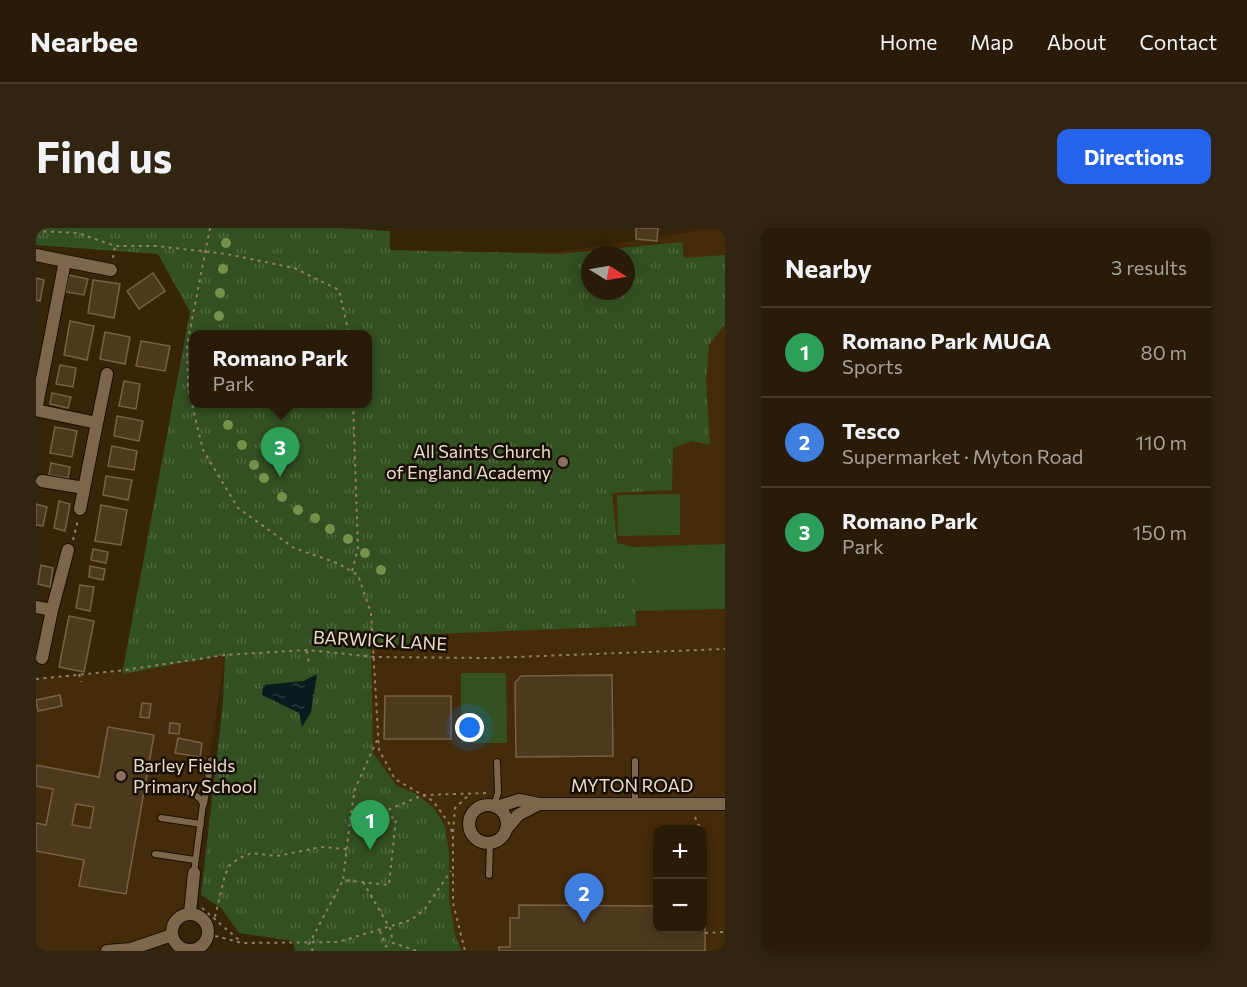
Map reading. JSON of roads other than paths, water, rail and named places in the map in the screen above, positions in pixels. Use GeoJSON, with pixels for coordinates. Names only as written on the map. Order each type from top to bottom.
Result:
{"type":"FeatureCollection","features":[{"type":"Feature","properties":{"kind":"street"},"geometry":{"type":"LineString","coordinates":[[36,255],[111,270]]}},
{"type":"Feature","properties":{"kind":"street"},"geometry":{"type":"LineString","coordinates":[[65,261],[36,410],[97,423]]}},
{"type":"Feature","properties":{"kind":"street"},"geometry":{"type":"LineString","coordinates":[[80,509],[107,374]]}},
{"type":"Feature","properties":{"kind":"street"},"geometry":{"type":"LineString","coordinates":[[42,481],[84,488]]}},
{"type":"Feature","properties":{"kind":"street"},"geometry":{"type":"LineString","coordinates":[[42,658],[68,550]]}},
{"type":"Feature","properties":{"kind":"street"},"geometry":{"type":"LineString","coordinates":[[36,608],[52,610]]}},
{"type":"Feature","properties":{"kind":"street","name":"MYTON ROAD"},"geometry":{"type":"LineString","coordinates":[[495,806],[519,800],[539,804],[635,806],[725,804]]}},
{"type":"Feature","properties":{"kind":"street"},"geometry":{"type":"LineString","coordinates":[[507,828],[507,820],[495,806],[479,807],[469,818],[471,833],[482,843],[490,843],[503,836],[518,815],[539,804]]}},
{"type":"Feature","properties":{"kind":"street"},"geometry":{"type":"LineString","coordinates":[[191,908],[194,873]]}},
{"type":"Feature","properties":{"kind":"street"},"geometry":{"type":"LineString","coordinates":[[191,908],[204,920],[208,934],[200,949],[183,949],[176,944],[172,935],[174,922],[191,908]]}},
{"type":"Feature","properties":{"kind":"street"},"geometry":{"type":"LineString","coordinates":[[107,951],[131,949],[172,935]]}},
{"type":"Feature","properties":{"kind":"lane"},"geometry":{"type":"LineString","coordinates":[[194,873],[211,760]]}},
{"type":"Feature","properties":{"kind":"lane"},"geometry":{"type":"LineString","coordinates":[[495,806],[498,793],[497,762]]}},
{"type":"Feature","properties":{"kind":"lane"},"geometry":{"type":"LineString","coordinates":[[635,762],[635,806]]}},
{"type":"Feature","properties":{"kind":"lane"},"geometry":{"type":"LineString","coordinates":[[165,789],[196,794],[203,804]]}},
{"type":"Feature","properties":{"kind":"lane"},"geometry":{"type":"LineString","coordinates":[[161,818],[201,824]]}},
{"type":"Feature","properties":{"kind":"lane"},"geometry":{"type":"LineString","coordinates":[[489,875],[490,843]]}},
{"type":"Feature","properties":{"kind":"lane"},"geometry":{"type":"LineString","coordinates":[[155,854],[195,860]]}},
{"type":"Feature","properties":{"kind":"water"},"geometry":{"type":"Polygon","coordinates":[[[317,674],[311,712],[302,727],[299,713],[262,695],[263,685],[304,681],[317,674]]]}},
{"type":"Feature","properties":{"kind":"place","name":"All Saints Church of England Academy"},"geometry":{"type":"Point","coordinates":[563,462]}},
{"type":"Feature","properties":{"kind":"place","name":"Romano Park"},"geometry":{"type":"Point","coordinates":[280,477]}},
{"type":"Feature","properties":{"kind":"place","name":"Barley Fields Primary School"},"geometry":{"type":"Point","coordinates":[121,776]}},
{"type":"Feature","properties":{"kind":"place","name":"Romano Park MUGA"},"geometry":{"type":"Point","coordinates":[370,850]}},
{"type":"Feature","properties":{"kind":"place","name":"Tesco"},"geometry":{"type":"Point","coordinates":[584,923]}}]}
